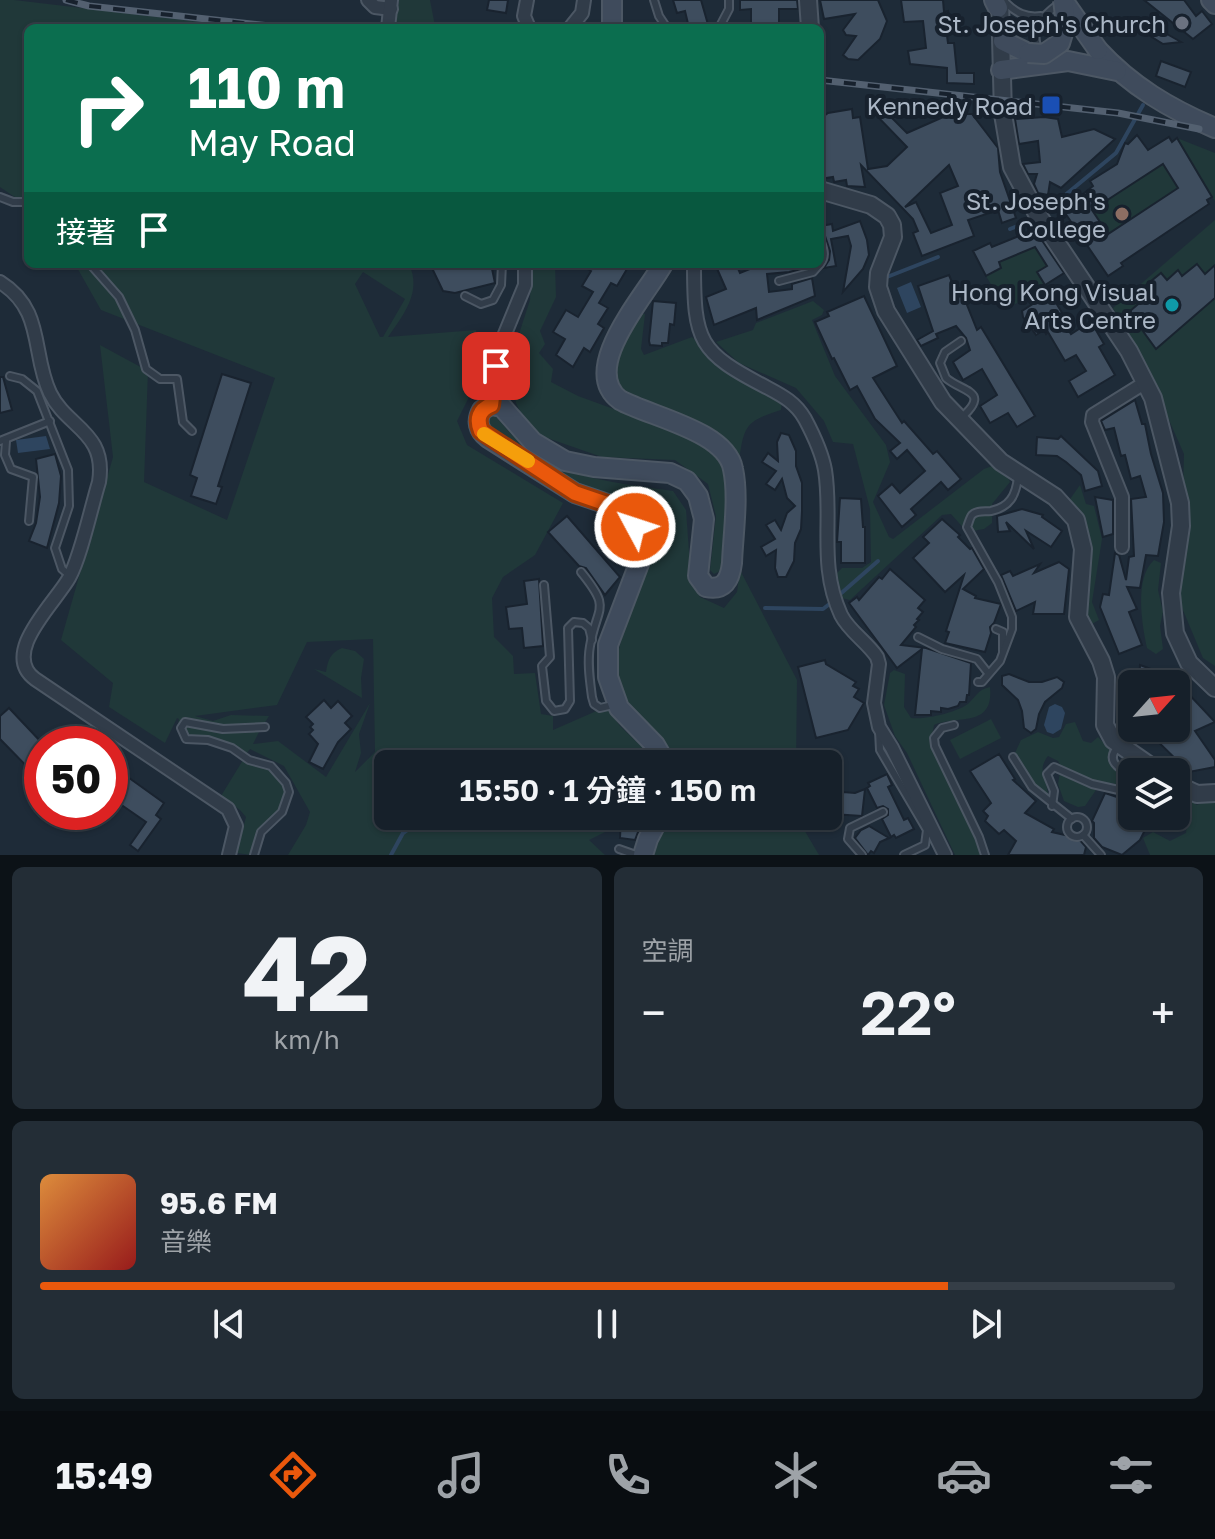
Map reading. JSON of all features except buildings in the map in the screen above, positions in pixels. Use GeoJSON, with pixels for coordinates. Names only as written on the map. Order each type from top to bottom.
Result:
{"type":"FeatureCollection","features":[{"type":"Feature","properties":{"kind":"main road"},"geometry":{"type":"LineString","coordinates":[[612,0],[612,24]]}},
{"type":"Feature","properties":{"kind":"main road"},"geometry":{"type":"LineString","coordinates":[[1003,41],[1028,53],[1044,54],[1060,43],[1066,23],[1063,0]]}},
{"type":"Feature","properties":{"kind":"main road"},"geometry":{"type":"LineString","coordinates":[[1063,0],[1098,50],[1117,71],[1148,95],[1215,128]]}},
{"type":"Feature","properties":{"kind":"main road"},"geometry":{"type":"LineString","coordinates":[[1005,74],[1068,61],[1117,71]]}},
{"type":"Feature","properties":{"kind":"main road"},"geometry":{"type":"LineString","coordinates":[[658,750],[627,719],[616,703],[608,677],[607,652],[640,561],[640,541],[635,527],[616,507],[575,493],[484,434],[479,427],[479,419],[482,410],[491,405],[507,410],[533,442],[565,461],[594,467],[670,473],[687,481],[698,496],[704,519],[698,576],[706,587],[717,588],[725,584],[732,563],[734,478],[730,459],[716,443],[612,395],[606,379],[606,364],[613,342],[660,268]]}},
{"type":"Feature","properties":{"kind":"main road"},"geometry":{"type":"LineString","coordinates":[[643,855],[653,830]]}},
{"type":"Feature","properties":{"kind":"street"},"geometry":{"type":"LineString","coordinates":[[368,0],[375,7],[391,4],[388,24]]}},
{"type":"Feature","properties":{"kind":"street"},"geometry":{"type":"LineString","coordinates":[[527,0],[524,16],[527,24]]}},
{"type":"Feature","properties":{"kind":"street"},"geometry":{"type":"LineString","coordinates":[[573,24],[582,13],[584,0]]}},
{"type":"Feature","properties":{"kind":"street"},"geometry":{"type":"LineString","coordinates":[[808,0],[810,24]]}},
{"type":"Feature","properties":{"kind":"street"},"geometry":{"type":"LineString","coordinates":[[999,2],[1007,147],[1012,167],[1022,188],[1129,351],[1153,398],[1180,503],[1181,526],[1171,593],[1175,633],[1189,663],[1215,688]]}},
{"type":"Feature","properties":{"kind":"street"},"geometry":{"type":"LineString","coordinates":[[824,191],[883,211],[890,221],[893,244],[879,273],[880,298],[943,402],[1001,462],[1055,497],[1076,520],[1083,549],[1078,617],[1106,677],[1105,725],[1113,740],[1137,758]]}},
{"type":"Feature","properties":{"kind":"street"},"geometry":{"type":"LineString","coordinates":[[491,405],[502,341],[525,285],[525,268]]}},
{"type":"Feature","properties":{"kind":"street"},"geometry":{"type":"LineString","coordinates":[[694,268],[698,328],[710,351],[727,367],[790,400],[809,426],[825,470],[825,548],[836,601],[843,618],[877,657],[879,664],[874,703],[879,727],[945,855]]}},
{"type":"Feature","properties":{"kind":"street"},"geometry":{"type":"LineString","coordinates":[[0,282],[18,297],[32,322],[52,398],[86,433],[97,454],[99,482],[70,577],[28,638],[23,659],[26,670],[228,809],[236,826],[229,855]]}},
{"type":"Feature","properties":{"kind":"street"},"geometry":{"type":"LineString","coordinates":[[1122,547],[1122,497],[1092,422],[1093,415],[1146,382]]}},
{"type":"Feature","properties":{"kind":"street"},"geometry":{"type":"LineString","coordinates":[[1190,791],[1197,794],[1215,793]]}},
{"type":"Feature","properties":{"kind":"lane"},"geometry":{"type":"LineString","coordinates":[[654,0],[664,24]]}},
{"type":"Feature","properties":{"kind":"lane"},"geometry":{"type":"LineString","coordinates":[[721,24],[729,0]]}},
{"type":"Feature","properties":{"kind":"lane"},"geometry":{"type":"LineString","coordinates":[[1049,64],[1042,57],[1035,40],[1035,27],[1042,16],[1063,0]]}},
{"type":"Feature","properties":{"kind":"lane"},"geometry":{"type":"LineString","coordinates":[[999,2],[1017,13],[1042,16]]}},
{"type":"Feature","properties":{"kind":"lane"},"geometry":{"type":"LineString","coordinates":[[0,197],[24,202]]}},
{"type":"Feature","properties":{"kind":"lane"},"geometry":{"type":"LineString","coordinates":[[94,268],[119,297],[135,330],[146,369],[160,379],[177,379],[183,422],[192,431]]}},
{"type":"Feature","properties":{"kind":"lane"},"geometry":{"type":"LineString","coordinates":[[465,296],[478,304],[490,303],[501,285],[502,268]]}},
{"type":"Feature","properties":{"kind":"lane"},"geometry":{"type":"LineString","coordinates":[[779,281],[813,272],[816,268]]}},
{"type":"Feature","properties":{"kind":"lane"},"geometry":{"type":"LineString","coordinates":[[959,419],[974,405],[974,397],[970,390],[946,378],[940,363],[945,352],[961,341]]}},
{"type":"Feature","properties":{"kind":"lane"},"geometry":{"type":"LineString","coordinates":[[10,376],[22,379],[37,391],[68,470],[69,506],[55,548],[62,569],[70,577]]}},
{"type":"Feature","properties":{"kind":"lane"},"geometry":{"type":"LineString","coordinates":[[29,521],[33,477],[11,469],[3,441],[50,421]]}},
{"type":"Feature","properties":{"kind":"lane"},"geometry":{"type":"LineString","coordinates":[[978,682],[982,682],[1000,661],[1012,629],[1012,617],[998,582],[967,527],[974,513],[992,511],[1010,503],[1015,494],[1018,474]]}},
{"type":"Feature","properties":{"kind":"lane"},"geometry":{"type":"LineString","coordinates":[[581,572],[599,594],[601,602],[589,663],[593,701],[604,708],[616,703]]}},
{"type":"Feature","properties":{"kind":"lane"},"geometry":{"type":"LineString","coordinates":[[544,585],[550,657],[542,666],[546,701],[554,711],[565,709],[570,701],[568,628],[574,622],[583,623],[589,628],[592,640]]}},
{"type":"Feature","properties":{"kind":"lane"},"geometry":{"type":"LineString","coordinates":[[996,629],[1003,632],[1003,654]]}},
{"type":"Feature","properties":{"kind":"lane"},"geometry":{"type":"LineString","coordinates":[[918,637],[942,649],[977,659],[988,673]]}},
{"type":"Feature","properties":{"kind":"lane"},"geometry":{"type":"LineString","coordinates":[[254,855],[261,832],[282,812],[289,795],[286,783],[271,766],[253,761],[220,743],[186,739],[181,728],[185,722],[191,721],[223,729],[265,727]]}},
{"type":"Feature","properties":{"kind":"lane"},"geometry":{"type":"LineString","coordinates":[[954,725],[942,728],[934,738],[935,746],[985,855]]}},
{"type":"Feature","properties":{"kind":"lane"},"geometry":{"type":"LineString","coordinates":[[879,727],[880,750],[927,830],[925,845],[904,855]]}},
{"type":"Feature","properties":{"kind":"lane"},"geometry":{"type":"LineString","coordinates":[[1118,768],[1113,762],[1119,746]]}},
{"type":"Feature","properties":{"kind":"lane"},"geometry":{"type":"LineString","coordinates":[[1013,757],[1032,787],[1052,806],[1072,819],[1082,818],[1087,823],[1083,835],[1074,836],[1069,832],[1068,823],[1072,819]]}},
{"type":"Feature","properties":{"kind":"lane"},"geometry":{"type":"LineString","coordinates":[[1052,806],[1054,791],[1047,774],[1054,767],[1092,784],[1118,790]]}},
{"type":"Feature","properties":{"kind":"lane"},"geometry":{"type":"LineString","coordinates":[[862,855],[848,839],[850,828],[883,812]]}},
{"type":"Feature","properties":{"kind":"lane"},"geometry":{"type":"LineString","coordinates":[[1083,835],[1101,855]]}},
{"type":"Feature","properties":{"kind":"lane"},"geometry":{"type":"LineString","coordinates":[[619,849],[636,855]]}},
{"type":"Feature","properties":{"kind":"green space"},"geometry":{"type":"Polygon","coordinates":[[[0,0],[217,24],[24,24],[24,203],[0,187],[0,0]]]}},
{"type":"Feature","properties":{"kind":"green space"},"geometry":{"type":"Polygon","coordinates":[[[399,0],[430,0],[435,24],[396,24],[399,0]]]}},
{"type":"Feature","properties":{"kind":"green space"},"geometry":{"type":"Polygon","coordinates":[[[1177,138],[1215,153],[1215,201],[1212,197],[1177,138]]]}},
{"type":"Feature","properties":{"kind":"green space"},"geometry":{"type":"Polygon","coordinates":[[[1162,162],[1186,201],[1172,192],[1108,234],[1092,210],[1162,162]]]}},
{"type":"Feature","properties":{"kind":"green space"},"geometry":{"type":"Polygon","coordinates":[[[1215,220],[1215,666],[1203,658],[1180,603],[1184,454],[1146,368],[1113,308],[1215,220]]]}},
{"type":"Feature","properties":{"kind":"green space"},"geometry":{"type":"Polygon","coordinates":[[[1035,247],[1047,266],[1037,273],[1046,287],[1006,309],[986,276],[1001,268],[999,262],[1035,247]]]}},
{"type":"Feature","properties":{"kind":"green space"},"geometry":{"type":"Polygon","coordinates":[[[77,268],[410,268],[412,293],[405,311],[388,337],[476,330],[485,392],[470,395],[457,421],[467,445],[563,503],[535,555],[503,577],[492,598],[494,637],[513,656],[514,674],[535,673],[541,714],[553,716],[553,730],[601,709],[608,709],[642,747],[641,750],[375,750],[373,639],[307,642],[277,705],[195,716],[213,721],[231,715],[269,716],[264,724],[232,727],[188,718],[181,721],[177,730],[177,718],[165,743],[109,707],[113,683],[61,640],[113,457],[100,345],[148,371],[144,482],[227,520],[275,378],[101,310],[77,268]],[[363,272],[355,284],[380,337],[383,337],[405,299],[363,272]]]}},
{"type":"Feature","properties":{"kind":"green space"},"geometry":{"type":"Polygon","coordinates":[[[531,268],[555,268],[556,297],[540,331],[545,344],[539,353],[553,369],[551,382],[578,396],[696,439],[717,456],[727,474],[726,563],[722,570],[714,574],[710,570],[716,516],[708,484],[675,460],[602,457],[530,432],[516,403],[509,365],[530,300],[531,268]]]}},
{"type":"Feature","properties":{"kind":"green space"},"geometry":{"type":"Polygon","coordinates":[[[813,301],[824,310],[822,315],[812,320],[835,376],[886,445],[890,462],[873,502],[889,537],[893,539],[984,469],[992,466],[1008,477],[1010,482],[992,504],[992,523],[984,529],[967,532],[951,514],[942,515],[850,600],[842,598],[837,573],[842,568],[862,568],[871,562],[870,509],[853,444],[833,442],[824,421],[796,388],[739,363],[716,342],[753,330],[756,323],[813,301]]]}},
{"type":"Feature","properties":{"kind":"green space"},"geometry":{"type":"Polygon","coordinates":[[[638,314],[645,314],[641,349],[644,355],[692,337],[729,373],[782,401],[781,410],[749,426],[739,461],[728,447],[702,426],[625,395],[619,384],[616,363],[638,314]]]}},
{"type":"Feature","properties":{"kind":"green space"},"geometry":{"type":"Polygon","coordinates":[[[491,411],[521,443],[555,465],[593,478],[673,491],[686,510],[691,580],[700,597],[724,608],[737,592],[740,570],[797,680],[796,750],[662,750],[628,710],[619,690],[617,675],[620,647],[643,576],[641,527],[482,431],[491,411]]]}},
{"type":"Feature","properties":{"kind":"green space"},"geometry":{"type":"Polygon","coordinates":[[[1080,485],[1086,504],[1094,506],[1102,539],[1092,602],[1099,620],[1090,625],[1085,611],[1068,502],[1080,485]]]}},
{"type":"Feature","properties":{"kind":"green space"},"geometry":{"type":"Polygon","coordinates":[[[1154,560],[1161,563],[1158,590],[1163,612],[1160,626],[1163,649],[1156,654],[1147,648],[1141,602],[1144,578],[1154,560]]]}},
{"type":"Feature","properties":{"kind":"green space"},"geometry":{"type":"Polygon","coordinates":[[[342,648],[355,651],[364,659],[362,698],[314,669],[326,672],[330,657],[342,648]]]}},
{"type":"Feature","properties":{"kind":"green space"},"geometry":{"type":"Polygon","coordinates":[[[894,670],[905,674],[904,707],[911,718],[933,717],[958,709],[990,687],[990,700],[981,714],[934,725],[931,741],[982,840],[980,855],[955,855],[907,753],[895,736],[884,705],[890,673],[894,670]]]}},
{"type":"Feature","properties":{"kind":"green space"},"geometry":{"type":"Polygon","coordinates":[[[370,703],[359,734],[361,753],[355,772],[374,753],[374,830],[605,830],[589,840],[605,855],[288,855],[310,812],[284,766],[250,749],[247,753],[211,737],[188,735],[184,729],[189,724],[219,732],[260,730],[253,744],[278,741],[326,777],[370,703]]]}},
{"type":"Feature","properties":{"kind":"green space"},"geometry":{"type":"Polygon","coordinates":[[[991,719],[1001,738],[960,759],[950,740],[991,719]]]}},
{"type":"Feature","properties":{"kind":"green space"},"geometry":{"type":"Polygon","coordinates":[[[1075,722],[1083,741],[1091,743],[1098,737],[1110,749],[1112,766],[1118,773],[1118,785],[1112,783],[1096,790],[1085,806],[1078,807],[1064,801],[1058,784],[1061,766],[1058,761],[1048,756],[1045,761],[1043,770],[1048,793],[1042,792],[1029,778],[1015,753],[1021,740],[1038,732],[1059,737],[1066,724],[1075,722]]]}},
{"type":"Feature","properties":{"kind":"green space"},"geometry":{"type":"Polygon","coordinates":[[[243,760],[268,768],[286,792],[276,815],[257,832],[251,855],[237,853],[246,817],[221,796],[243,760]]]}},
{"type":"Feature","properties":{"kind":"green space"},"geometry":{"type":"Polygon","coordinates":[[[1215,797],[1215,855],[1150,855],[1143,838],[1153,832],[1170,841],[1190,830],[1190,800],[1197,805],[1215,797]]]}},
{"type":"Feature","properties":{"kind":"green space"},"geometry":{"type":"Polygon","coordinates":[[[664,830],[804,830],[819,855],[653,855],[664,830]]]}},
{"type":"Feature","properties":{"kind":"water"},"geometry":{"type":"Polygon","coordinates":[[[911,282],[921,307],[907,313],[897,288],[911,282]]]}},
{"type":"Feature","properties":{"kind":"water"},"geometry":{"type":"Polygon","coordinates":[[[46,436],[50,449],[18,453],[16,440],[46,436]]]}},
{"type":"Feature","properties":{"kind":"water"},"geometry":{"type":"Polygon","coordinates":[[[1055,704],[1062,707],[1065,713],[1061,729],[1053,734],[1047,732],[1044,725],[1049,707],[1055,704]]]}},
{"type":"Feature","properties":{"kind":"waterway"},"geometry":{"type":"LineString","coordinates":[[1058,201],[1116,153],[1143,105]]}},
{"type":"Feature","properties":{"kind":"waterway"},"geometry":{"type":"LineString","coordinates":[[1010,229],[1025,223]]}},
{"type":"Feature","properties":{"kind":"waterway"},"geometry":{"type":"LineString","coordinates":[[887,277],[938,257]]}},
{"type":"Feature","properties":{"kind":"waterway"},"geometry":{"type":"LineString","coordinates":[[838,596],[878,561]]}},
{"type":"Feature","properties":{"kind":"waterway"},"geometry":{"type":"LineString","coordinates":[[765,608],[823,609],[832,602]]}},
{"type":"Feature","properties":{"kind":"waterway"},"geometry":{"type":"LineString","coordinates":[[391,855],[407,830]]}},
{"type":"Feature","properties":{"kind":"railway"},"geometry":{"type":"LineString","coordinates":[[66,0],[89,6],[252,24]]}},
{"type":"Feature","properties":{"kind":"railway"},"geometry":{"type":"LineString","coordinates":[[824,80],[1118,113],[1199,129]]}},
{"type":"Feature","properties":{"kind":"slow traffic"},"geometry":{"type":"LineString","coordinates":[[484,434],[528,461]]}},
{"type":"Feature","properties":{"kind":"place","name":"St. Joseph's Church"},"geometry":{"type":"Point","coordinates":[1182,23]}},
{"type":"Feature","properties":{"kind":"place","name":"Kennedy Road"},"geometry":{"type":"Point","coordinates":[1051,105]}},
{"type":"Feature","properties":{"kind":"place","name":"St. Joseph's College"},"geometry":{"type":"Point","coordinates":[1122,214]}},
{"type":"Feature","properties":{"kind":"place","name":"Hong Kong Visual Arts Centre"},"geometry":{"type":"Point","coordinates":[1172,305]}},
{"type":"Feature","properties":{"kind":"route"},"geometry":{"type":"LineString","coordinates":[[496,366],[491,405],[482,410],[478,423],[481,431],[575,493],[616,507],[635,527]]}}]}
